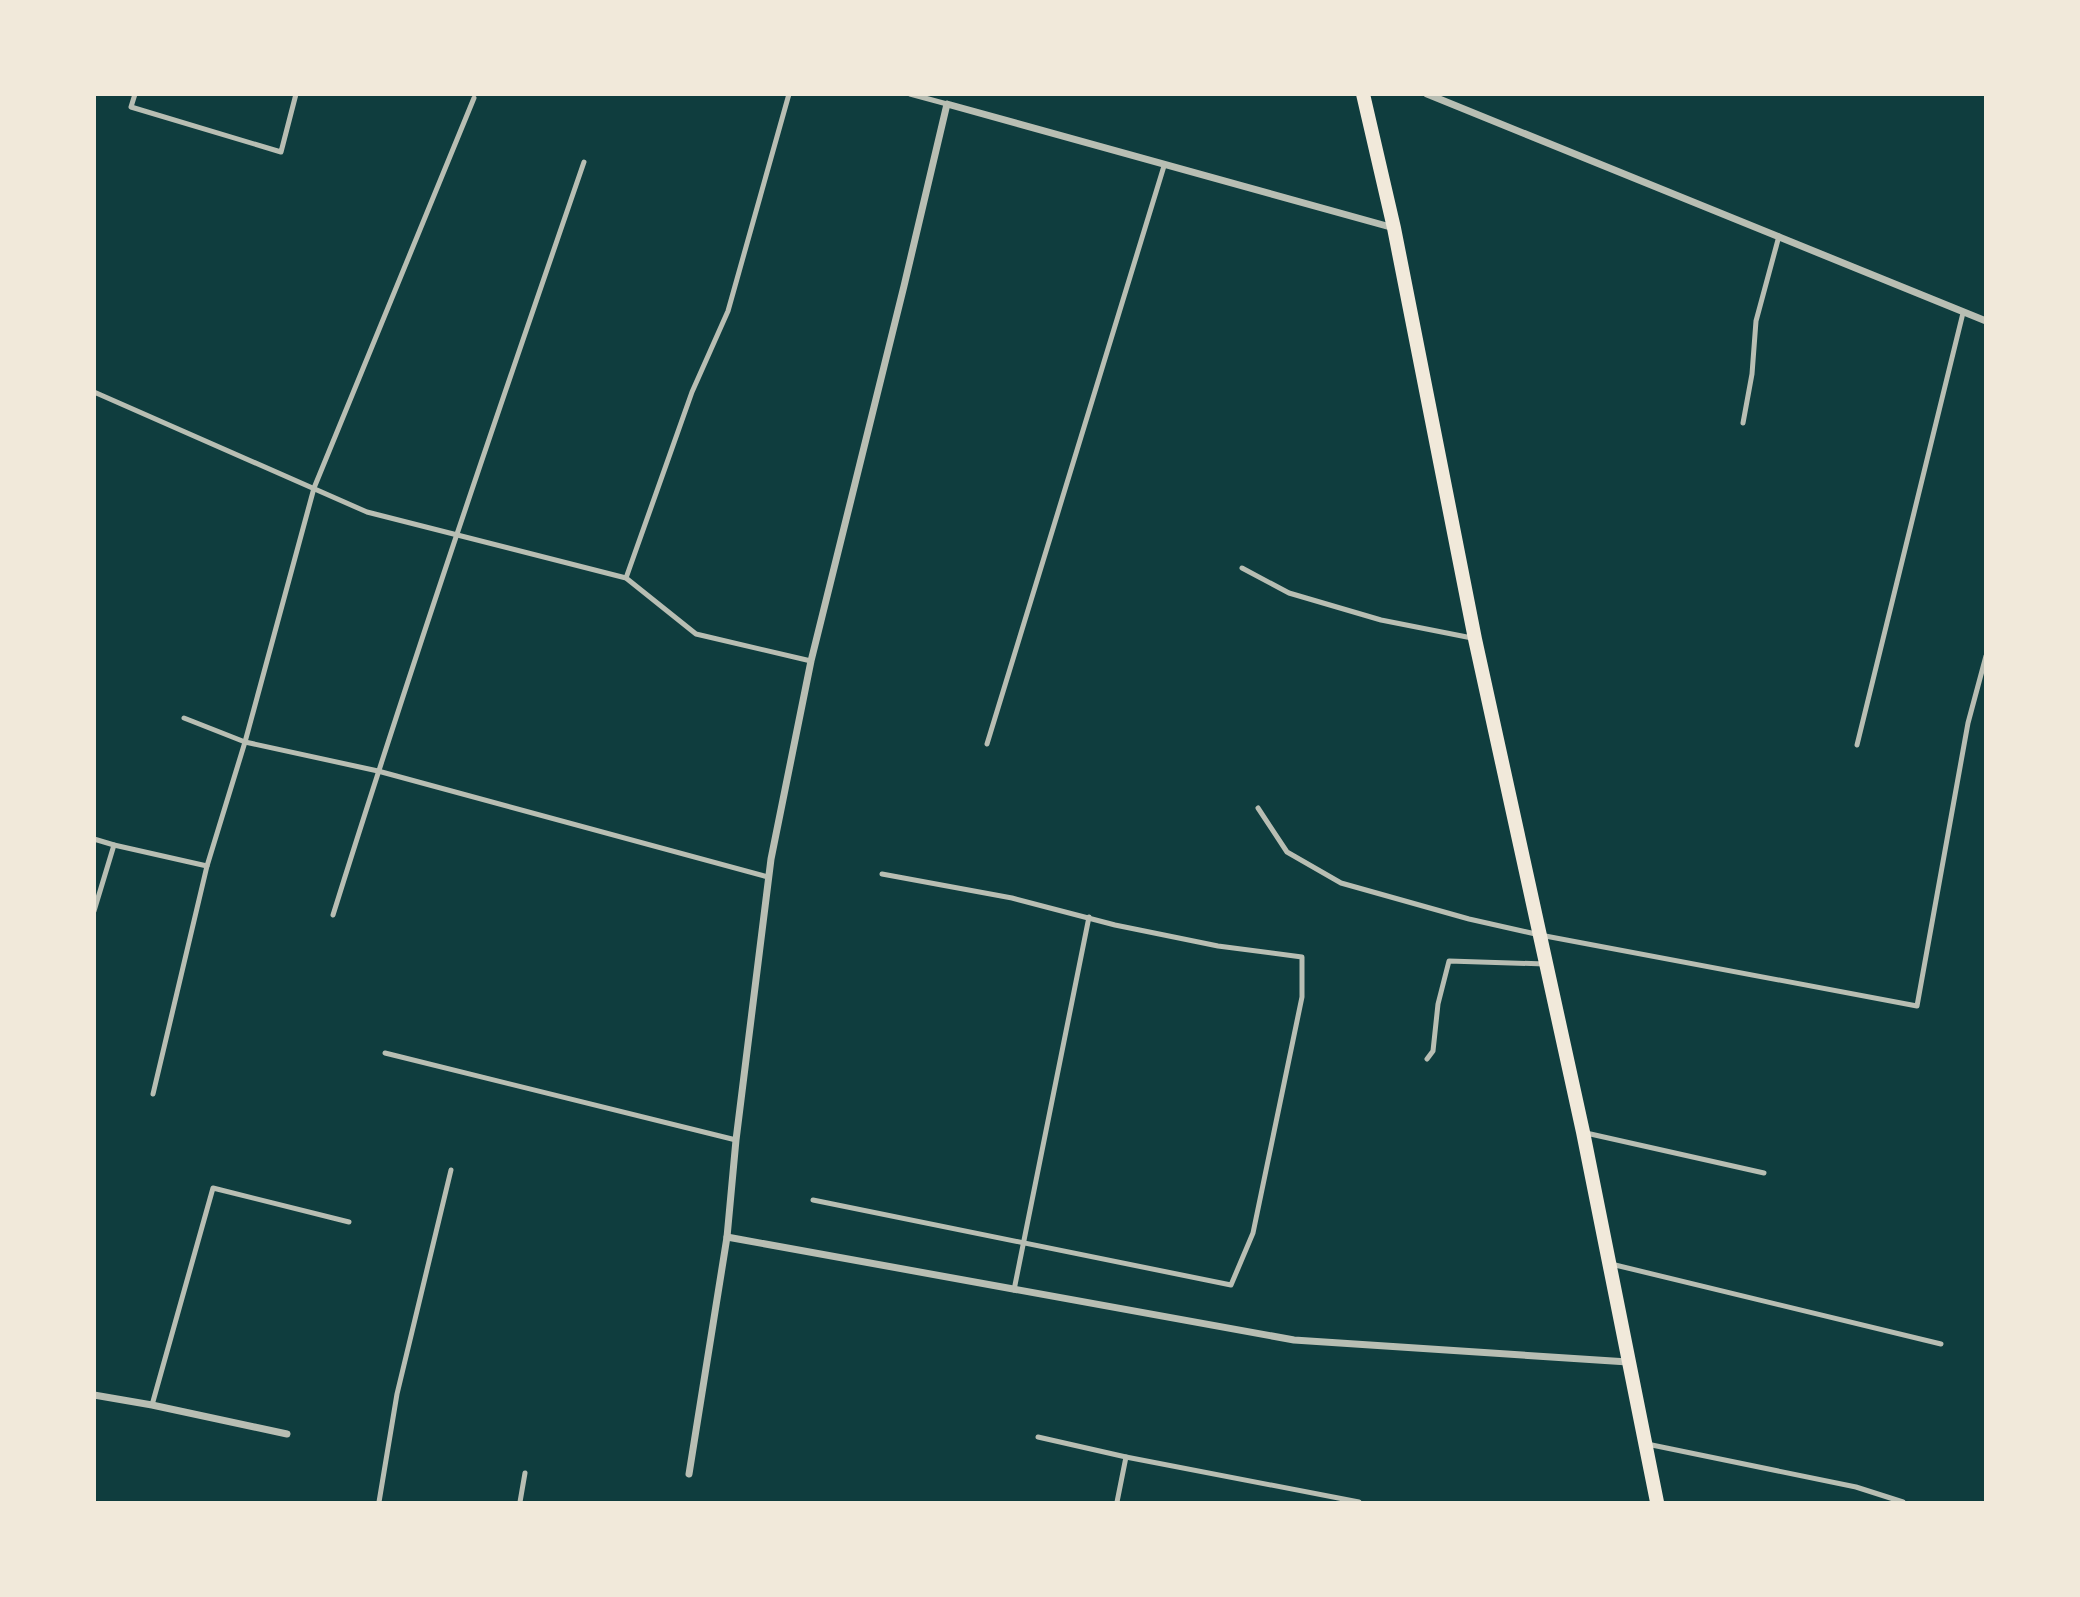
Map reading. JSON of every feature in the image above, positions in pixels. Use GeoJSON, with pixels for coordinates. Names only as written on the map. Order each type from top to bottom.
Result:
{"type":"FeatureCollection","features":[{"type":"Feature","properties":{"kind":"main road"},"geometry":{"type":"LineString","coordinates":[[1363,94],[1394,228],[1475,639],[1583,1132],[1657,1503]]}},
{"type":"Feature","properties":{"kind":"street"},"geometry":{"type":"LineString","coordinates":[[1427,94],[1986,321]]}},
{"type":"Feature","properties":{"kind":"street"},"geometry":{"type":"LineString","coordinates":[[689,1474],[727,1237],[768,877],[811,661],[947,104],[1394,228]]}},
{"type":"Feature","properties":{"kind":"street"},"geometry":{"type":"LineString","coordinates":[[727,1237],[1294,1340],[1628,1362]]}},
{"type":"Feature","properties":{"kind":"street"},"geometry":{"type":"LineString","coordinates":[[94,1395],[287,1434]]}},
{"type":"Feature","properties":{"kind":"lane"},"geometry":{"type":"LineString","coordinates":[[135,94],[131,107],[281,152],[296,94]]}},
{"type":"Feature","properties":{"kind":"lane"},"geometry":{"type":"LineString","coordinates":[[626,578],[692,393],[728,311],[789,94]]}},
{"type":"Feature","properties":{"kind":"lane"},"geometry":{"type":"LineString","coordinates":[[910,94],[947,104]]}},
{"type":"Feature","properties":{"kind":"lane"},"geometry":{"type":"LineString","coordinates":[[153,1094],[207,866],[245,742],[314,488],[474,98]]}},
{"type":"Feature","properties":{"kind":"lane"},"geometry":{"type":"LineString","coordinates":[[333,915],[456,534],[584,162]]}},
{"type":"Feature","properties":{"kind":"lane"},"geometry":{"type":"LineString","coordinates":[[987,744],[1164,166]]}},
{"type":"Feature","properties":{"kind":"lane"},"geometry":{"type":"LineString","coordinates":[[1743,423],[1752,374],[1756,321],[1779,236]]}},
{"type":"Feature","properties":{"kind":"lane"},"geometry":{"type":"LineString","coordinates":[[1857,745],[1963,313]]}},
{"type":"Feature","properties":{"kind":"lane"},"geometry":{"type":"LineString","coordinates":[[94,392],[367,512],[626,578],[696,634],[811,661]]}},
{"type":"Feature","properties":{"kind":"lane"},"geometry":{"type":"LineString","coordinates":[[1242,568],[1289,593],[1381,620],[1475,639]]}},
{"type":"Feature","properties":{"kind":"lane"},"geometry":{"type":"LineString","coordinates":[[1258,808],[1287,852],[1341,883],[1469,919],[1540,935],[1917,1006],[1968,723],[1986,656]]}},
{"type":"Feature","properties":{"kind":"lane"},"geometry":{"type":"LineString","coordinates":[[184,718],[245,742],[378,771],[768,877]]}},
{"type":"Feature","properties":{"kind":"lane"},"geometry":{"type":"LineString","coordinates":[[94,839],[207,866]]}},
{"type":"Feature","properties":{"kind":"lane"},"geometry":{"type":"LineString","coordinates":[[94,911],[114,845]]}},
{"type":"Feature","properties":{"kind":"lane"},"geometry":{"type":"LineString","coordinates":[[813,1200],[1231,1285],[1254,1234],[1302,997],[1302,957],[1218,946],[1115,925],[1012,898],[882,874]]}},
{"type":"Feature","properties":{"kind":"lane"},"geometry":{"type":"LineString","coordinates":[[1014,1290],[1089,917]]}},
{"type":"Feature","properties":{"kind":"lane"},"geometry":{"type":"LineString","coordinates":[[1427,1059],[1433,1051],[1438,1004],[1448,961],[1545,964]]}},
{"type":"Feature","properties":{"kind":"lane"},"geometry":{"type":"LineString","coordinates":[[385,1053],[736,1140]]}},
{"type":"Feature","properties":{"kind":"lane"},"geometry":{"type":"LineString","coordinates":[[1583,1132],[1764,1173]]}},
{"type":"Feature","properties":{"kind":"lane"},"geometry":{"type":"LineString","coordinates":[[379,1503],[397,1394],[451,1170]]}},
{"type":"Feature","properties":{"kind":"lane"},"geometry":{"type":"LineString","coordinates":[[152,1405],[214,1188],[349,1222]]}},
{"type":"Feature","properties":{"kind":"lane"},"geometry":{"type":"LineString","coordinates":[[1608,1264],[1941,1345]]}},
{"type":"Feature","properties":{"kind":"lane"},"geometry":{"type":"LineString","coordinates":[[1038,1437],[1359,1503]]}},
{"type":"Feature","properties":{"kind":"lane"},"geometry":{"type":"LineString","coordinates":[[1644,1444],[1856,1487],[1903,1503]]}},
{"type":"Feature","properties":{"kind":"lane"},"geometry":{"type":"LineString","coordinates":[[1117,1503],[1126,1457]]}},
{"type":"Feature","properties":{"kind":"lane"},"geometry":{"type":"LineString","coordinates":[[520,1503],[525,1473]]}}]}
